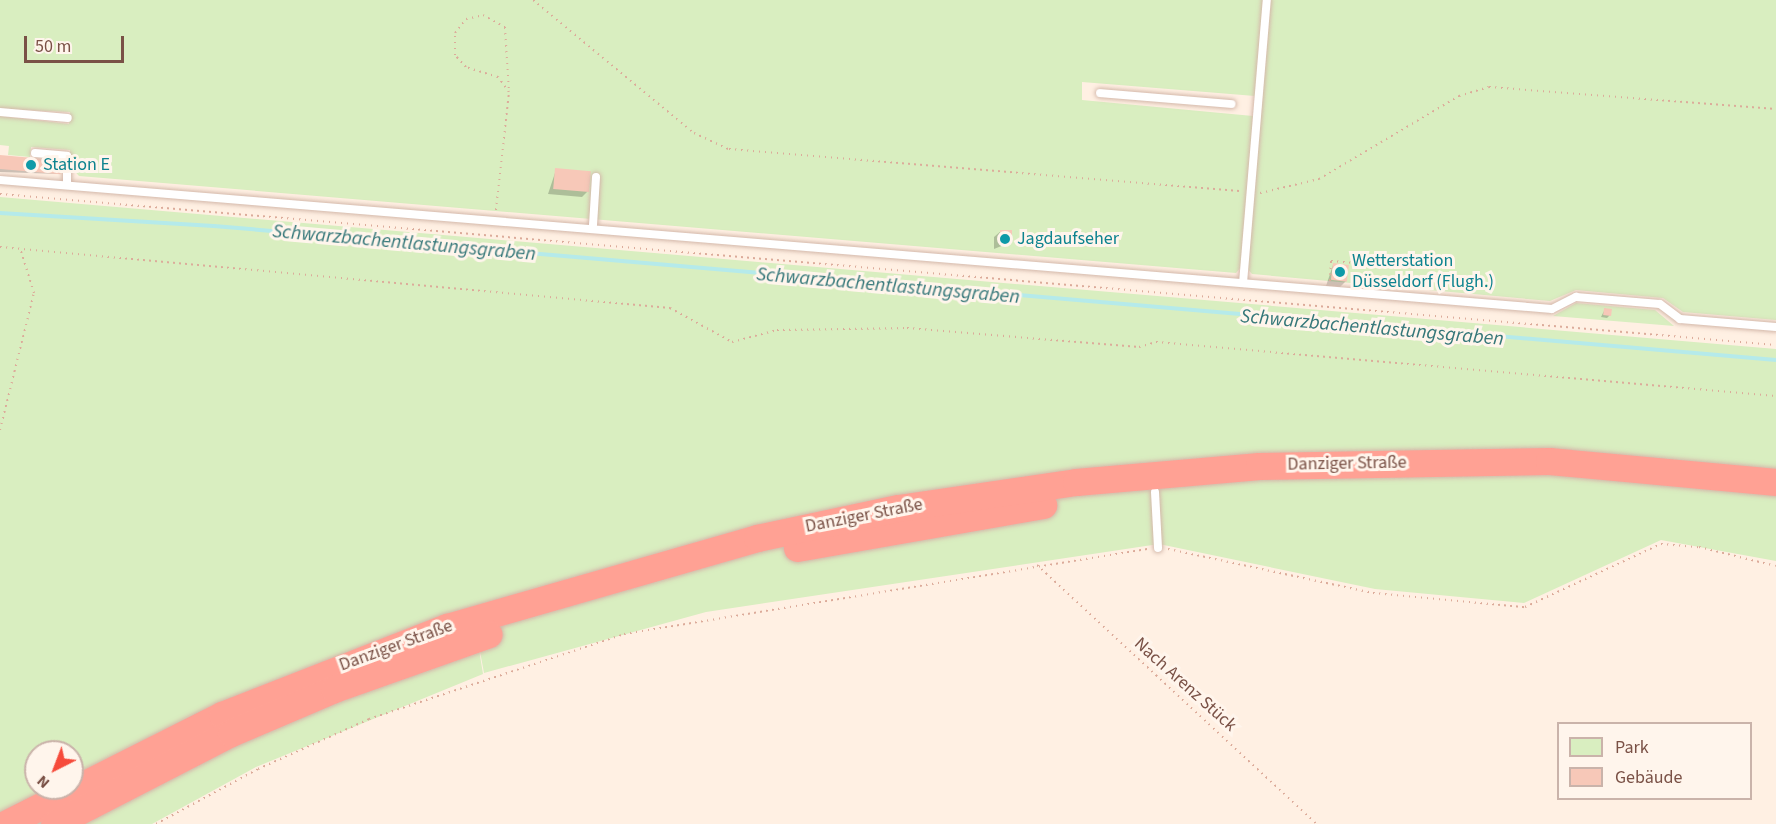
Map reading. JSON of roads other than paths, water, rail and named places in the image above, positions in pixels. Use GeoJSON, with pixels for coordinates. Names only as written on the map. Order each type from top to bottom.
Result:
{"type":"FeatureCollection","features":[{"type":"Feature","properties":{"kind":"highway","name":"Danziger Straße"},"geometry":{"type":"LineString","coordinates":[[5,824],[222,715],[447,627],[758,538],[898,508],[1076,482],[1259,466],[1549,461],[1776,482]]}},
{"type":"Feature","properties":{"kind":"highway","name":"Danziger Straße"},"geometry":{"type":"LineString","coordinates":[[54,824],[152,771],[334,688],[583,603],[764,555],[895,529],[1155,492],[1258,483],[1468,478],[1607,483],[1776,500]]}},
{"type":"Feature","properties":{"kind":"lane"},"geometry":{"type":"LineString","coordinates":[[1243,283],[1267,0]]}},
{"type":"Feature","properties":{"kind":"lane"},"geometry":{"type":"LineString","coordinates":[[1100,93],[1232,104]]}},
{"type":"Feature","properties":{"kind":"lane"},"geometry":{"type":"LineString","coordinates":[[0,112],[68,118]]}},
{"type":"Feature","properties":{"kind":"lane"},"geometry":{"type":"LineString","coordinates":[[35,153],[67,156],[67,184]]}},
{"type":"Feature","properties":{"kind":"lane"},"geometry":{"type":"LineString","coordinates":[[593,225],[596,177]]}},
{"type":"Feature","properties":{"kind":"lane"},"geometry":{"type":"LineString","coordinates":[[0,180],[593,225],[1552,309],[1576,297],[1660,304],[1680,319],[1776,327]]}},
{"type":"Feature","properties":{"kind":"lane"},"geometry":{"type":"LineString","coordinates":[[1155,492],[1158,548]]}},
{"type":"Feature","properties":{"kind":"waterway","name":"Schwarzbachentlastungsgraben"},"geometry":{"type":"LineString","coordinates":[[0,213],[214,226],[1776,360]]}},
{"type":"Feature","properties":{"kind":"place","name":"Station E"},"geometry":{"type":"Point","coordinates":[31,165]}},
{"type":"Feature","properties":{"kind":"place","name":"Jagdaufseher"},"geometry":{"type":"Point","coordinates":[1005,239]}},
{"type":"Feature","properties":{"kind":"place","name":"Wetterstation Düsseldorf (Flugh.)"},"geometry":{"type":"Point","coordinates":[1340,272]}}]}
